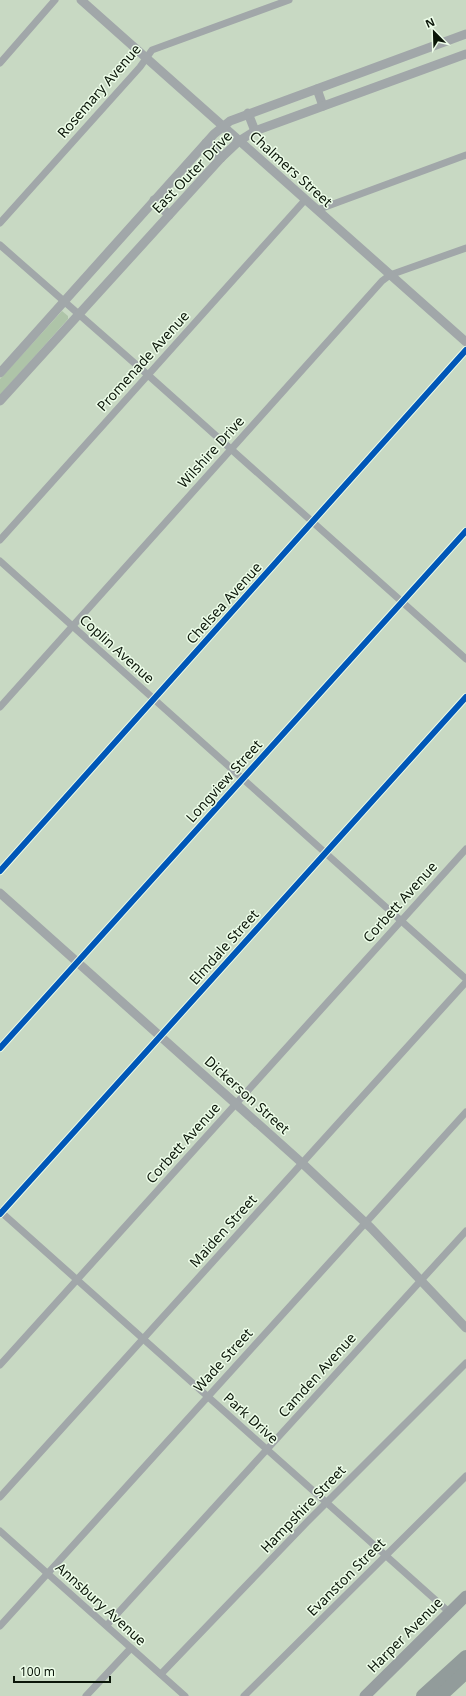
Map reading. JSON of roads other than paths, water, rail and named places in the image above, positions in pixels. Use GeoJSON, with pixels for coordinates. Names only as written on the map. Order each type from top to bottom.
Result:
{"type":"FeatureCollection","features":[{"type":"Feature","properties":{"kind":"highway"},"geometry":{"type":"LineString","coordinates":[[423,1696],[466,1657]]}},
{"type":"Feature","properties":{"kind":"highway"},"geometry":{"type":"LineString","coordinates":[[440,1696],[466,1672]]}},
{"type":"Feature","properties":{"kind":"main road","name":"Harper Avenue"},"geometry":{"type":"LineString","coordinates":[[365,1696],[466,1596]]}},
{"type":"Feature","properties":{"kind":"street"},"geometry":{"type":"LineString","coordinates":[[0,63],[55,0]]}},
{"type":"Feature","properties":{"kind":"street","name":"Chalmers Street"},"geometry":{"type":"LineString","coordinates":[[81,0],[466,342]]}},
{"type":"Feature","properties":{"kind":"street","name":"Rosemary Avenue"},"geometry":{"type":"LineString","coordinates":[[0,223],[135,72],[152,50],[287,0]]}},
{"type":"Feature","properties":{"kind":"street","name":"East Outer Drive"},"geometry":{"type":"LineString","coordinates":[[0,373],[206,143],[230,121],[248,113],[466,34]]}},
{"type":"Feature","properties":{"kind":"street","name":"East Outer Drive"},"geometry":{"type":"LineString","coordinates":[[0,401],[221,158],[239,141],[255,131],[466,54]]}},
{"type":"Feature","properties":{"kind":"street"},"geometry":{"type":"LineString","coordinates":[[317,89],[323,106]]}},
{"type":"Feature","properties":{"kind":"street"},"geometry":{"type":"LineString","coordinates":[[248,113],[255,131]]}},
{"type":"Feature","properties":{"kind":"street"},"geometry":{"type":"LineString","coordinates":[[206,143],[221,158]]}},
{"type":"Feature","properties":{"kind":"street"},"geometry":{"type":"LineString","coordinates":[[316,210],[466,155]]}},
{"type":"Feature","properties":{"kind":"street"},"geometry":{"type":"LineString","coordinates":[[154,200],[169,215]]}},
{"type":"Feature","properties":{"kind":"street","name":"Promenade Avenue"},"geometry":{"type":"LineString","coordinates":[[0,540],[305,200]]}},
{"type":"Feature","properties":{"kind":"street"},"geometry":{"type":"LineString","coordinates":[[0,245],[466,659]]}},
{"type":"Feature","properties":{"kind":"street","name":"Wilshire Drive"},"geometry":{"type":"LineString","coordinates":[[0,707],[382,281],[390,275],[466,248]]}},
{"type":"Feature","properties":{"kind":"street","name":"Chelsea Avenue"},"geometry":{"type":"LineString","coordinates":[[0,871],[466,350]]}},
{"type":"Feature","properties":{"kind":"street","name":"Longview Street"},"geometry":{"type":"LineString","coordinates":[[0,1048],[466,531]]}},
{"type":"Feature","properties":{"kind":"street","name":"Coplin Avenue"},"geometry":{"type":"LineString","coordinates":[[0,561],[466,980]]}},
{"type":"Feature","properties":{"kind":"street","name":"Elmdale Street"},"geometry":{"type":"LineString","coordinates":[[0,1212],[466,697]]}},
{"type":"Feature","properties":{"kind":"street","name":"Corbett Avenue"},"geometry":{"type":"LineString","coordinates":[[0,1365],[466,849]]}},
{"type":"Feature","properties":{"kind":"street","name":"Dickerson Street"},"geometry":{"type":"LineString","coordinates":[[0,893],[302,1163],[366,1223],[422,1280],[466,1328]]}},
{"type":"Feature","properties":{"kind":"street","name":"Maiden Street"},"geometry":{"type":"LineString","coordinates":[[0,1497],[466,980]]}},
{"type":"Feature","properties":{"kind":"street","name":"Wade Street"},"geometry":{"type":"LineString","coordinates":[[0,1626],[466,1112]]}},
{"type":"Feature","properties":{"kind":"street","name":"Park Drive"},"geometry":{"type":"LineString","coordinates":[[0,1212],[449,1612]]}},
{"type":"Feature","properties":{"kind":"street","name":"Camden Avenue"},"geometry":{"type":"LineString","coordinates":[[107,1626],[466,1231]]}},
{"type":"Feature","properties":{"kind":"street","name":"Hampshire Street"},"geometry":{"type":"LineString","coordinates":[[161,1674],[327,1502],[466,1363]]}},
{"type":"Feature","properties":{"kind":"street","name":"Evanston Street"},"geometry":{"type":"LineString","coordinates":[[244,1696],[466,1476]]}},
{"type":"Feature","properties":{"kind":"street","name":"Annsbury Avenue"},"geometry":{"type":"LineString","coordinates":[[0,1531],[186,1696]]}},
{"type":"Feature","properties":{"kind":"street"},"geometry":{"type":"LineString","coordinates":[[86,1696],[131,1648]]}}]}
